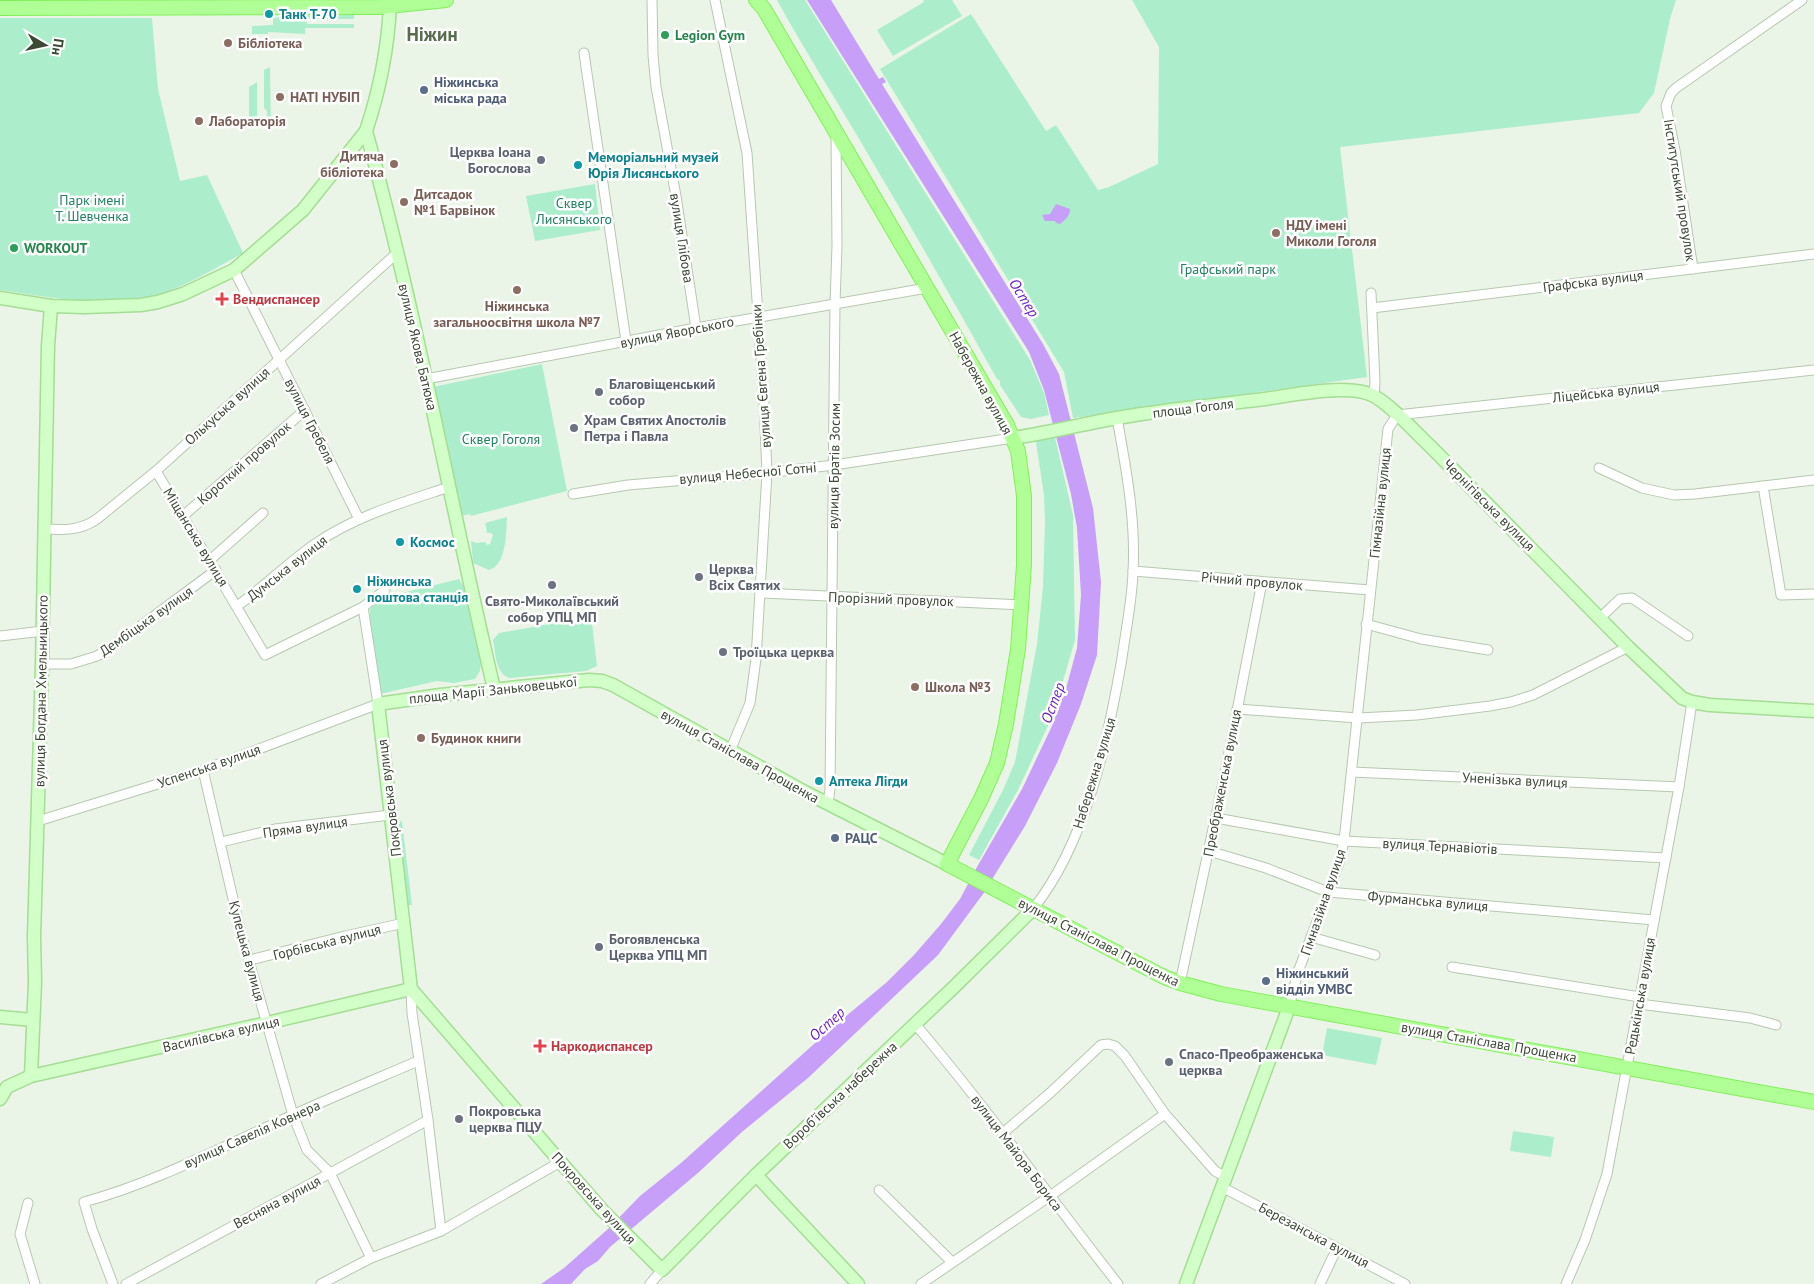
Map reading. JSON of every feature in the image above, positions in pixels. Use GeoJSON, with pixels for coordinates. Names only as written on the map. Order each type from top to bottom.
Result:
{"type":"FeatureCollection","features":[{"type":"Feature","properties":{"kind":"main road"},"geometry":{"type":"LineString","coordinates":[[0,8],[132,4],[379,6],[390,2],[446,0]]}},
{"type":"Feature","properties":{"kind":"main road","name":"Набережна вулиця"},"geometry":{"type":"LineString","coordinates":[[756,0],[764,9],[836,129],[1013,438],[1021,469],[1024,496],[1022,604],[1017,658],[1001,748],[988,784],[948,864]]}},
{"type":"Feature","properties":{"kind":"main road","name":"вулиця Станіслава Прощенка"},"geometry":{"type":"LineString","coordinates":[[948,864],[1180,984],[1289,1007],[1814,1102]]}},
{"type":"Feature","properties":{"kind":"street","name":"вулиця Глібова"},"geometry":{"type":"LineString","coordinates":[[652,0],[652,55],[656,87],[676,196],[696,328]]}},
{"type":"Feature","properties":{"kind":"street","name":"вулиця Євгена Гребінки"},"geometry":{"type":"LineString","coordinates":[[715,0],[746,153],[764,403],[767,473],[756,659],[750,703],[730,751]]}},
{"type":"Feature","properties":{"kind":"street","name":"Інститутський провулок"},"geometry":{"type":"LineString","coordinates":[[1693,269],[1677,160],[1666,106],[1667,100],[1676,88],[1802,0]]}},
{"type":"Feature","properties":{"kind":"street"},"geometry":{"type":"LineString","coordinates":[[0,298],[51,306],[118,306],[158,302],[183,294],[234,270],[303,210],[366,131],[376,101],[389,38],[390,2]]}},
{"type":"Feature","properties":{"kind":"street"},"geometry":{"type":"LineString","coordinates":[[584,53],[626,341]]}},
{"type":"Feature","properties":{"kind":"street","name":"вулиця Братів Зосим"},"geometry":{"type":"LineString","coordinates":[[828,804],[830,789],[837,246],[836,129]]}},
{"type":"Feature","properties":{"kind":"street","name":"вулиця Якова Батюка"},"geometry":{"type":"LineString","coordinates":[[366,131],[426,379],[494,689]]}},
{"type":"Feature","properties":{"kind":"street","name":"Олькуська вулиця"},"geometry":{"type":"LineString","coordinates":[[44,529],[76,529],[89,525],[156,471],[397,253]]}},
{"type":"Feature","properties":{"kind":"street","name":"Графська вулиця"},"geometry":{"type":"LineString","coordinates":[[1372,308],[1814,254]]}},
{"type":"Feature","properties":{"kind":"street","name":"вулиця Гребеля"},"geometry":{"type":"LineString","coordinates":[[234,270],[359,519]]}},
{"type":"Feature","properties":{"kind":"street","name":"вулиця Яворського"},"geometry":{"type":"LineString","coordinates":[[426,379],[696,328],[927,288]]}},
{"type":"Feature","properties":{"kind":"street"},"geometry":{"type":"LineString","coordinates":[[1371,293],[1374,396]]}},
{"type":"Feature","properties":{"kind":"street","name":"вулиця Богдана Хмельницького"},"geometry":{"type":"LineString","coordinates":[[31,1076],[35,982],[34,936],[43,631],[48,346],[51,306]]}},
{"type":"Feature","properties":{"kind":"street","name":"Ліцейська вулиця"},"geometry":{"type":"LineString","coordinates":[[1397,415],[1814,370]]}},
{"type":"Feature","properties":{"kind":"street","name":"площа Гоголя"},"geometry":{"type":"LineString","coordinates":[[1013,438],[1117,418],[1340,390],[1351,390],[1374,396]]}},
{"type":"Feature","properties":{"kind":"street","name":"Чернігівська вулиця"},"geometry":{"type":"LineString","coordinates":[[1374,396],[1397,415],[1628,647],[1682,698],[1710,705],[1814,711]]}},
{"type":"Feature","properties":{"kind":"street","name":"Короткий провулок"},"geometry":{"type":"LineString","coordinates":[[183,516],[305,410]]}},
{"type":"Feature","properties":{"kind":"street","name":"Гімназійна вулиця"},"geometry":{"type":"LineString","coordinates":[[1186,1284],[1289,1007],[1298,972],[1340,863],[1358,718],[1366,624],[1388,429],[1397,415]]}},
{"type":"Feature","properties":{"kind":"street","name":"Набережна вулиця"},"geometry":{"type":"LineString","coordinates":[[1033,909],[1045,893],[1070,845],[1092,788],[1106,738],[1116,689],[1133,571],[1130,494],[1117,418]]}},
{"type":"Feature","properties":{"kind":"street","name":"вулиця Небесної Сотні"},"geometry":{"type":"LineString","coordinates":[[573,494],[628,485],[834,465],[1013,438]]}},
{"type":"Feature","properties":{"kind":"street"},"geometry":{"type":"LineString","coordinates":[[1599,468],[1642,488],[1674,494],[1814,480]]}},
{"type":"Feature","properties":{"kind":"street","name":"Міщанська вулиця"},"geometry":{"type":"LineString","coordinates":[[156,471],[265,655],[362,607]]}},
{"type":"Feature","properties":{"kind":"street"},"geometry":{"type":"LineString","coordinates":[[1763,486],[1781,595],[1814,594]]}},
{"type":"Feature","properties":{"kind":"street","name":"Думська вулиця"},"geometry":{"type":"LineString","coordinates":[[237,606],[315,544],[359,519],[449,487]]}},
{"type":"Feature","properties":{"kind":"street"},"geometry":{"type":"LineString","coordinates":[[210,560],[263,513]]}},
{"type":"Feature","properties":{"kind":"street","name":"Дембіцька вулиця"},"geometry":{"type":"LineString","coordinates":[[42,664],[71,664],[97,656],[120,642],[216,570]]}},
{"type":"Feature","properties":{"kind":"street","name":"Річний провулок"},"geometry":{"type":"LineString","coordinates":[[1133,571],[1370,590]]}},
{"type":"Feature","properties":{"kind":"street","name":"Преображенська вулиця"},"geometry":{"type":"LineString","coordinates":[[1180,984],[1216,818],[1262,582]]}},
{"type":"Feature","properties":{"kind":"street"},"geometry":{"type":"LineString","coordinates":[[362,607],[385,590]]}},
{"type":"Feature","properties":{"kind":"street","name":"Прорізний провулок"},"geometry":{"type":"LineString","coordinates":[[760,593],[1022,604]]}},
{"type":"Feature","properties":{"kind":"street"},"geometry":{"type":"LineString","coordinates":[[1600,618],[1620,599],[1632,598],[1688,636]]}},
{"type":"Feature","properties":{"kind":"street","name":"Покровська вулиця"},"geometry":{"type":"LineString","coordinates":[[362,607],[378,704],[404,923],[412,1013],[428,1120],[441,1231]]}},
{"type":"Feature","properties":{"kind":"street"},"geometry":{"type":"LineString","coordinates":[[1366,624],[1421,639],[1488,650]]}},
{"type":"Feature","properties":{"kind":"street"},"geometry":{"type":"LineString","coordinates":[[0,636],[43,631]]}},
{"type":"Feature","properties":{"kind":"street"},"geometry":{"type":"LineString","coordinates":[[1237,710],[1358,718],[1417,715],[1511,702],[1533,695],[1562,682],[1628,647]]}},
{"type":"Feature","properties":{"kind":"street","name":"площа Марії Заньковецької"},"geometry":{"type":"LineString","coordinates":[[378,704],[440,695],[589,680],[608,683]]}},
{"type":"Feature","properties":{"kind":"street","name":"вулиця Станіслава Прощенка"},"geometry":{"type":"LineString","coordinates":[[608,683],[828,804],[948,864]]}},
{"type":"Feature","properties":{"kind":"street","name":"Редькінська вулиця"},"geometry":{"type":"LineString","coordinates":[[1566,1284],[1585,1240],[1607,1174],[1680,787],[1692,702]]}},
{"type":"Feature","properties":{"kind":"street","name":"Успенська вулиця"},"geometry":{"type":"LineString","coordinates":[[38,820],[203,770],[378,704]]}},
{"type":"Feature","properties":{"kind":"street","name":"Купецька вулиця"},"geometry":{"type":"LineString","coordinates":[[203,770],[241,932],[293,1115],[306,1150],[330,1173],[371,1258]]}},
{"type":"Feature","properties":{"kind":"street","name":"Уненізька вулиця"},"geometry":{"type":"LineString","coordinates":[[1352,772],[1680,787]]}},
{"type":"Feature","properties":{"kind":"street","name":"Пряма вулиця"},"geometry":{"type":"LineString","coordinates":[[221,842],[276,829],[390,815]]}},
{"type":"Feature","properties":{"kind":"street","name":"вулиця Тернавіотів"},"geometry":{"type":"LineString","coordinates":[[1216,818],[1344,841],[1666,858]]}},
{"type":"Feature","properties":{"kind":"street","name":"Фурманська вулиця"},"geometry":{"type":"LineString","coordinates":[[1209,851],[1266,868],[1328,892],[1654,920]]}},
{"type":"Feature","properties":{"kind":"street","name":"Воробʼївська набережна"},"geometry":{"type":"LineString","coordinates":[[650,1284],[756,1174],[915,1024],[1033,909]]}},
{"type":"Feature","properties":{"kind":"street","name":"Горбівська вулиця"},"geometry":{"type":"LineString","coordinates":[[250,960],[404,923]]}},
{"type":"Feature","properties":{"kind":"street"},"geometry":{"type":"LineString","coordinates":[[1311,937],[1375,955]]}},
{"type":"Feature","properties":{"kind":"street"},"geometry":{"type":"LineString","coordinates":[[1452,966],[1750,1018],[1776,1025]]}},
{"type":"Feature","properties":{"kind":"street","name":"Покровська вулиця"},"geometry":{"type":"LineString","coordinates":[[411,988],[602,1210],[662,1270]]}},
{"type":"Feature","properties":{"kind":"street","name":"Василівська вулиця"},"geometry":{"type":"LineString","coordinates":[[3,1088],[31,1076],[267,1023],[411,988]]}},
{"type":"Feature","properties":{"kind":"street"},"geometry":{"type":"LineString","coordinates":[[0,1016],[33,1020]]}},
{"type":"Feature","properties":{"kind":"street","name":"вулиця Майора Бориса"},"geometry":{"type":"LineString","coordinates":[[915,1024],[951,1066],[1118,1284]]}},
{"type":"Feature","properties":{"kind":"street","name":"Березанська вулиця"},"geometry":{"type":"LineString","coordinates":[[1003,1133],[1050,1093],[1101,1045],[1108,1044],[1114,1046],[1125,1056],[1164,1114],[1224,1182],[1337,1248],[1405,1284]]}},
{"type":"Feature","properties":{"kind":"street","name":"вулиця Савелія Ковнера"},"geometry":{"type":"LineString","coordinates":[[113,1284],[84,1202],[117,1193],[161,1176],[293,1115],[418,1061]]}},
{"type":"Feature","properties":{"kind":"street"},"geometry":{"type":"LineString","coordinates":[[0,1098],[3,1088]]}},
{"type":"Feature","properties":{"kind":"street"},"geometry":{"type":"LineString","coordinates":[[921,1284],[1050,1196],[1164,1114]]}},
{"type":"Feature","properties":{"kind":"street","name":"Весняна вулиця"},"geometry":{"type":"LineString","coordinates":[[126,1284],[428,1120]]}},
{"type":"Feature","properties":{"kind":"street"},"geometry":{"type":"LineString","coordinates":[[321,1284],[371,1258],[441,1231],[560,1162]]}},
{"type":"Feature","properties":{"kind":"street"},"geometry":{"type":"LineString","coordinates":[[756,1174],[858,1284]]}},
{"type":"Feature","properties":{"kind":"street"},"geometry":{"type":"LineString","coordinates":[[879,1190],[952,1262]]}},
{"type":"Feature","properties":{"kind":"street"},"geometry":{"type":"LineString","coordinates":[[28,1203],[20,1234],[35,1284]]}},
{"type":"Feature","properties":{"kind":"street"},"geometry":{"type":"LineString","coordinates":[[1320,1284],[1337,1248]]}},
{"type":"Feature","properties":{"kind":"green space"},"geometry":{"type":"Polygon","coordinates":[[[777,0],[805,0],[1030,360],[1044,393],[1049,415],[1031,419],[1021,417],[1000,385],[1000,381],[997,379],[904,215],[777,0]]]}},
{"type":"Feature","properties":{"kind":"green space"},"geometry":{"type":"Polygon","coordinates":[[[923,0],[952,0],[962,16],[893,56],[877,30],[924,2],[923,0]]]}},
{"type":"Feature","properties":{"kind":"green space","name":"Графський парк"},"geometry":{"type":"Polygon","coordinates":[[[1132,0],[1676,0],[1654,93],[1639,113],[1340,147],[1367,377],[1073,418],[1064,372],[880,69],[971,14],[1046,131],[1056,125],[1098,190],[1109,187],[1158,164],[1159,47],[1132,0]]]}},
{"type":"Feature","properties":{"kind":"green space"},"geometry":{"type":"Polygon","coordinates":[[[354,13],[354,19],[307,19],[307,24],[354,24],[354,28],[305,28],[305,34],[268,32],[268,34],[252,34],[252,26],[273,25],[273,18],[282,17],[283,14],[354,13]]]}},
{"type":"Feature","properties":{"kind":"green space","name":"Парк імені Т. Шевченка"},"geometry":{"type":"Polygon","coordinates":[[[0,18],[152,18],[158,89],[180,181],[207,175],[243,253],[171,290],[129,300],[86,301],[0,290],[0,18]]]}},
{"type":"Feature","properties":{"kind":"green space"},"geometry":{"type":"Polygon","coordinates":[[[270,67],[271,128],[267,128],[267,111],[264,108],[264,70],[270,67]]]}},
{"type":"Feature","properties":{"kind":"green space"},"geometry":{"type":"Polygon","coordinates":[[[257,82],[257,127],[249,127],[249,87],[257,82]]]}},
{"type":"Feature","properties":{"kind":"green space","name":"Сквер Лисянського"},"geometry":{"type":"Polygon","coordinates":[[[595,184],[600,230],[535,241],[526,196],[595,184]]]}},
{"type":"Feature","properties":{"kind":"green space","name":"Сквер Гоголя"},"geometry":{"type":"Polygon","coordinates":[[[542,364],[567,491],[471,516],[470,514],[461,516],[433,387],[542,364]]]}},
{"type":"Feature","properties":{"kind":"green space"},"geometry":{"type":"Polygon","coordinates":[[[1054,433],[1073,515],[1075,640],[1053,715],[1018,790],[979,860],[969,855],[1003,790],[1015,762],[1037,644],[1043,587],[1045,521],[1044,495],[1035,436],[1054,433]]]}},
{"type":"Feature","properties":{"kind":"green space"},"geometry":{"type":"Polygon","coordinates":[[[507,517],[506,539],[499,562],[489,570],[473,563],[471,541],[490,544],[493,535],[487,533],[485,523],[507,517]]]}},
{"type":"Feature","properties":{"kind":"green space"},"geometry":{"type":"Polygon","coordinates":[[[459,579],[465,589],[481,664],[480,671],[475,679],[454,683],[437,681],[380,694],[370,623],[370,609],[382,598],[459,579]]]}},
{"type":"Feature","properties":{"kind":"green space"},"geometry":{"type":"Polygon","coordinates":[[[583,618],[592,623],[597,666],[586,671],[510,678],[501,672],[497,663],[493,640],[499,633],[583,618]]]}},
{"type":"Feature","properties":{"kind":"green space"},"geometry":{"type":"Polygon","coordinates":[[[402,821],[412,905],[408,905],[398,822],[402,821]]]}},
{"type":"Feature","properties":{"kind":"green space"},"geometry":{"type":"Polygon","coordinates":[[[1327,1028],[1382,1038],[1376,1065],[1322,1055],[1327,1028]]]}},
{"type":"Feature","properties":{"kind":"green space"},"geometry":{"type":"Polygon","coordinates":[[[1513,1131],[1554,1137],[1551,1157],[1510,1151],[1513,1131]]]}},
{"type":"Feature","properties":{"kind":"shaded area","name":"Остер"},"geometry":{"type":"Polygon","coordinates":[[[807,0],[831,0],[879,79],[883,77],[886,82],[882,84],[1043,344],[1059,374],[1093,508],[1101,582],[1097,655],[1081,704],[1057,763],[1025,826],[983,894],[938,955],[808,1078],[743,1131],[699,1172],[610,1247],[598,1261],[585,1269],[571,1284],[541,1284],[564,1268],[608,1229],[640,1196],[681,1163],[833,1027],[887,982],[941,924],[960,899],[1022,789],[1052,726],[1067,685],[1077,648],[1081,595],[1077,528],[1071,494],[1044,390],[1029,352],[807,0]]]}},
{"type":"Feature","properties":{"kind":"shaded area"},"geometry":{"type":"Polygon","coordinates":[[[1056,204],[1070,209],[1068,216],[1060,224],[1055,221],[1045,221],[1042,215],[1050,214],[1056,204]]]}},
{"type":"Feature","properties":{"kind":"place","name":"Танк Т-70"},"geometry":{"type":"Point","coordinates":[269,14]}},
{"type":"Feature","properties":{"kind":"place","name":"Legion Gym"},"geometry":{"type":"Point","coordinates":[665,35]}},
{"type":"Feature","properties":{"kind":"place","name":"Бібліотека"},"geometry":{"type":"Point","coordinates":[228,43]}},
{"type":"Feature","properties":{"kind":"place","name":"Ніжинська міська рада"},"geometry":{"type":"Point","coordinates":[424,90]}},
{"type":"Feature","properties":{"kind":"place","name":"НАТІ НУБІП"},"geometry":{"type":"Point","coordinates":[280,97]}},
{"type":"Feature","properties":{"kind":"place","name":"Лабораторія"},"geometry":{"type":"Point","coordinates":[199,121]}},
{"type":"Feature","properties":{"kind":"place","name":"Церква Іоана Богослова"},"geometry":{"type":"Point","coordinates":[541,160]}},
{"type":"Feature","properties":{"kind":"place","name":"Дитяча бібліотека"},"geometry":{"type":"Point","coordinates":[394,164]}},
{"type":"Feature","properties":{"kind":"place","name":"Меморіальний музей Юрія Лисянського"},"geometry":{"type":"Point","coordinates":[578,165]}},
{"type":"Feature","properties":{"kind":"place","name":"Дитсадок №1 Барвінок"},"geometry":{"type":"Point","coordinates":[404,202]}},
{"type":"Feature","properties":{"kind":"place","name":"НДУ імені Миколи Гоголя"},"geometry":{"type":"Point","coordinates":[1276,233]}},
{"type":"Feature","properties":{"kind":"place","name":"WORKOUT"},"geometry":{"type":"Point","coordinates":[14,248]}},
{"type":"Feature","properties":{"kind":"place","name":"Ніжинська загальноосвітня школа №7"},"geometry":{"type":"Point","coordinates":[517,290]}},
{"type":"Feature","properties":{"kind":"place","name":"Вендиспансер"},"geometry":{"type":"Point","coordinates":[222,299]}},
{"type":"Feature","properties":{"kind":"place","name":"Благовіщенський собор"},"geometry":{"type":"Point","coordinates":[599,392]}},
{"type":"Feature","properties":{"kind":"place","name":"Храм Святих Апостолів Петра і Павла"},"geometry":{"type":"Point","coordinates":[574,428]}},
{"type":"Feature","properties":{"kind":"place","name":"Космос"},"geometry":{"type":"Point","coordinates":[400,542]}},
{"type":"Feature","properties":{"kind":"place","name":"Церква Всіх Святих"},"geometry":{"type":"Point","coordinates":[699,577]}},
{"type":"Feature","properties":{"kind":"place","name":"Свято-Миколаївський собор УПЦ МП"},"geometry":{"type":"Point","coordinates":[552,585]}},
{"type":"Feature","properties":{"kind":"place","name":"Ніжинська поштова станція"},"geometry":{"type":"Point","coordinates":[357,589]}},
{"type":"Feature","properties":{"kind":"place","name":"Троїцька церква"},"geometry":{"type":"Point","coordinates":[723,652]}},
{"type":"Feature","properties":{"kind":"place","name":"Школа №3"},"geometry":{"type":"Point","coordinates":[915,687]}},
{"type":"Feature","properties":{"kind":"place","name":"Будинок книги"},"geometry":{"type":"Point","coordinates":[421,738]}},
{"type":"Feature","properties":{"kind":"place","name":"Аптека Лігди"},"geometry":{"type":"Point","coordinates":[819,781]}},
{"type":"Feature","properties":{"kind":"place","name":"РАЦС"},"geometry":{"type":"Point","coordinates":[835,838]}},
{"type":"Feature","properties":{"kind":"place","name":"Богоявленська Церква УПЦ МП"},"geometry":{"type":"Point","coordinates":[599,947]}},
{"type":"Feature","properties":{"kind":"place","name":"Ніжинський відділ УМВС"},"geometry":{"type":"Point","coordinates":[1266,981]}},
{"type":"Feature","properties":{"kind":"place","name":"Наркодиспансер"},"geometry":{"type":"Point","coordinates":[540,1046]}},
{"type":"Feature","properties":{"kind":"place","name":"Спасо-Преображенська церква"},"geometry":{"type":"Point","coordinates":[1169,1062]}},
{"type":"Feature","properties":{"kind":"place","name":"Покровська церква ПЦУ"},"geometry":{"type":"Point","coordinates":[459,1119]}},
{"type":"Feature","properties":{"kind":"district","name":"Ніжин"},"geometry":{"type":"Point","coordinates":[432,34]}}]}
